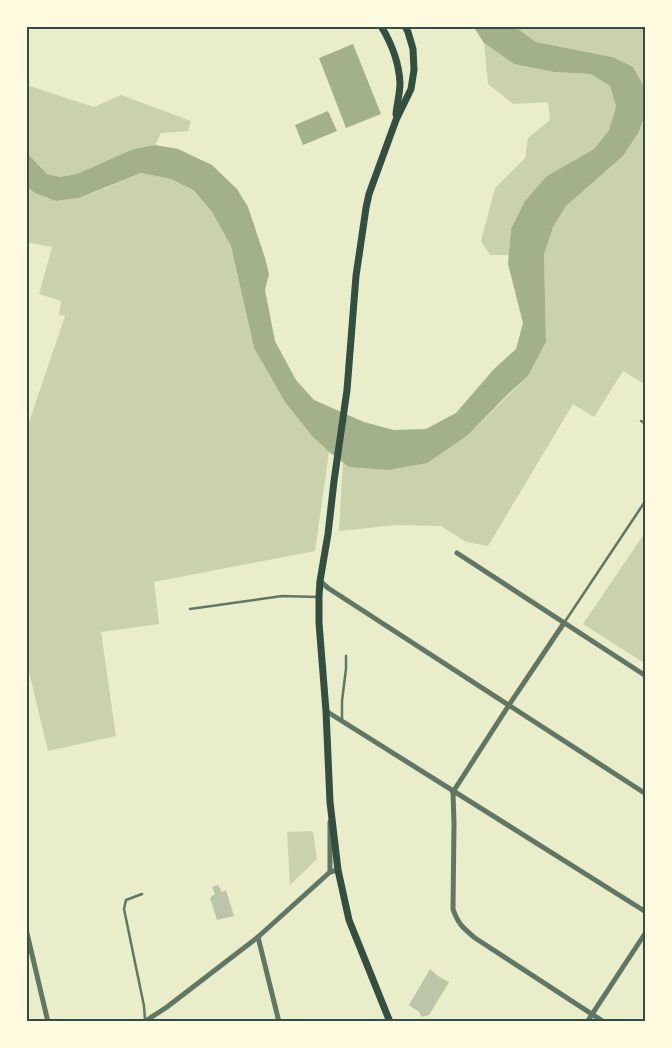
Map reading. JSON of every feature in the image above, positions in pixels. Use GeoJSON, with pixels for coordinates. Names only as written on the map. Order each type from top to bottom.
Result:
{"type":"FeatureCollection","features":[{"type":"Feature","properties":{"kind":"main road"},"geometry":{"type":"LineString","coordinates":[[382,26],[390,41],[397,62],[400,84],[396,120]]}},
{"type":"Feature","properties":{"kind":"main road"},"geometry":{"type":"LineString","coordinates":[[389,1019],[349,920],[338,870],[330,802],[319,597],[347,390],[356,276],[366,208],[369,194],[396,120],[410,89],[414,70],[412,49],[405,26]]}},
{"type":"Feature","properties":{"kind":"street"},"geometry":{"type":"LineString","coordinates":[[457,554],[646,676]]}},
{"type":"Feature","properties":{"kind":"street"},"geometry":{"type":"LineString","coordinates":[[320,580],[328,588],[646,794]]}},
{"type":"Feature","properties":{"kind":"street"},"geometry":{"type":"LineString","coordinates":[[564,623],[453,792],[453,909],[456,920],[463,929],[475,938],[604,1022]]}},
{"type":"Feature","properties":{"kind":"street"},"geometry":{"type":"LineString","coordinates":[[326,711],[646,912]]}},
{"type":"Feature","properties":{"kind":"street"},"geometry":{"type":"LineString","coordinates":[[330,802],[330,872]]}},
{"type":"Feature","properties":{"kind":"street"},"geometry":{"type":"LineString","coordinates":[[145,1021],[167,1007],[258,937],[330,872],[338,870]]}},
{"type":"Feature","properties":{"kind":"street"},"geometry":{"type":"LineString","coordinates":[[26,929],[48,1022]]}},
{"type":"Feature","properties":{"kind":"street"},"geometry":{"type":"LineString","coordinates":[[587,1022],[646,932]]}},
{"type":"Feature","properties":{"kind":"street"},"geometry":{"type":"LineString","coordinates":[[258,937],[279,1022]]}},
{"type":"Feature","properties":{"kind":"street"},"geometry":{"type":"LineString","coordinates":[[389,1019],[396,1022]]}},
{"type":"Feature","properties":{"kind":"lane"},"geometry":{"type":"LineString","coordinates":[[641,421],[646,424]]}},
{"type":"Feature","properties":{"kind":"lane"},"geometry":{"type":"LineString","coordinates":[[564,623],[646,500]]}},
{"type":"Feature","properties":{"kind":"lane"},"geometry":{"type":"LineString","coordinates":[[190,609],[282,596],[319,597]]}},
{"type":"Feature","properties":{"kind":"lane"},"geometry":{"type":"LineString","coordinates":[[342,722],[346,656]]}},
{"type":"Feature","properties":{"kind":"lane"},"geometry":{"type":"LineString","coordinates":[[142,894],[126,900],[124,909],[144,1006],[145,1021]]}},
{"type":"Feature","properties":{"kind":"shaded area"},"geometry":{"type":"Polygon","coordinates":[[[473,26],[517,26],[518,29],[536,42],[612,57],[633,67],[643,85],[646,112],[639,132],[623,156],[566,206],[553,227],[544,255],[546,342],[528,376],[468,435],[427,463],[388,470],[349,467],[312,436],[285,402],[254,348],[231,246],[212,212],[193,190],[171,179],[141,173],[79,198],[56,201],[35,193],[26,187],[26,152],[47,174],[60,177],[77,174],[133,149],[155,145],[178,149],[212,165],[237,189],[248,207],[269,274],[265,290],[275,341],[296,380],[314,400],[364,422],[394,430],[426,429],[456,413],[494,369],[516,349],[523,323],[508,264],[511,229],[525,201],[547,176],[594,149],[609,130],[616,106],[610,86],[591,74],[554,72],[514,64],[484,43],[473,26]]]}},
{"type":"Feature","properties":{"kind":"shaded area"},"geometry":{"type":"Polygon","coordinates":[[[517,26],[646,26],[646,100],[643,85],[612,57],[536,42],[518,29],[517,26]]]}},
{"type":"Feature","properties":{"kind":"shaded area"},"geometry":{"type":"Polygon","coordinates":[[[484,43],[514,64],[554,72],[591,74],[610,86],[616,106],[609,130],[594,149],[547,176],[511,229],[509,255],[490,255],[481,241],[495,188],[525,158],[528,138],[550,120],[548,102],[513,104],[488,84],[484,43]]]}},
{"type":"Feature","properties":{"kind":"shaded area"},"geometry":{"type":"Polygon","coordinates":[[[353,44],[381,114],[346,128],[319,58],[353,44]]]}},
{"type":"Feature","properties":{"kind":"shaded area"},"geometry":{"type":"Polygon","coordinates":[[[26,85],[94,107],[121,95],[191,121],[188,131],[161,133],[155,145],[133,149],[77,174],[60,177],[47,174],[26,152],[26,85]]]}},
{"type":"Feature","properties":{"kind":"shaded area"},"geometry":{"type":"Polygon","coordinates":[[[328,111],[337,131],[303,145],[295,125],[328,111]]]}},
{"type":"Feature","properties":{"kind":"shaded area"},"geometry":{"type":"Polygon","coordinates":[[[646,112],[646,385],[623,371],[594,417],[573,404],[488,546],[466,542],[441,526],[397,525],[339,531],[343,462],[349,467],[468,435],[528,376],[546,342],[544,255],[553,227],[566,206],[623,156],[639,132],[646,112]]]}},
{"type":"Feature","properties":{"kind":"shaded area"},"geometry":{"type":"Polygon","coordinates":[[[141,173],[171,179],[192,190],[212,212],[231,246],[254,348],[285,402],[312,436],[329,452],[315,551],[154,582],[159,624],[101,632],[116,736],[48,751],[26,659],[26,431],[65,316],[59,315],[61,301],[39,294],[52,247],[26,242],[26,187],[35,193],[56,201],[79,198],[141,173]]]}},
{"type":"Feature","properties":{"kind":"shaded area"},"geometry":{"type":"Polygon","coordinates":[[[646,531],[646,664],[583,624],[646,531]]]}},
{"type":"Feature","properties":{"kind":"shaded area"},"geometry":{"type":"Polygon","coordinates":[[[313,831],[317,859],[290,885],[287,832],[313,831]]]}},
{"type":"Feature","properties":{"kind":"building"},"geometry":{"type":"Polygon","coordinates":[[[218,885],[222,892],[226,890],[234,916],[217,920],[210,898],[215,894],[212,887],[218,885]]]}},
{"type":"Feature","properties":{"kind":"building"},"geometry":{"type":"Polygon","coordinates":[[[430,969],[449,982],[429,1015],[422,1017],[419,1012],[409,1005],[430,969]]]}}]}
